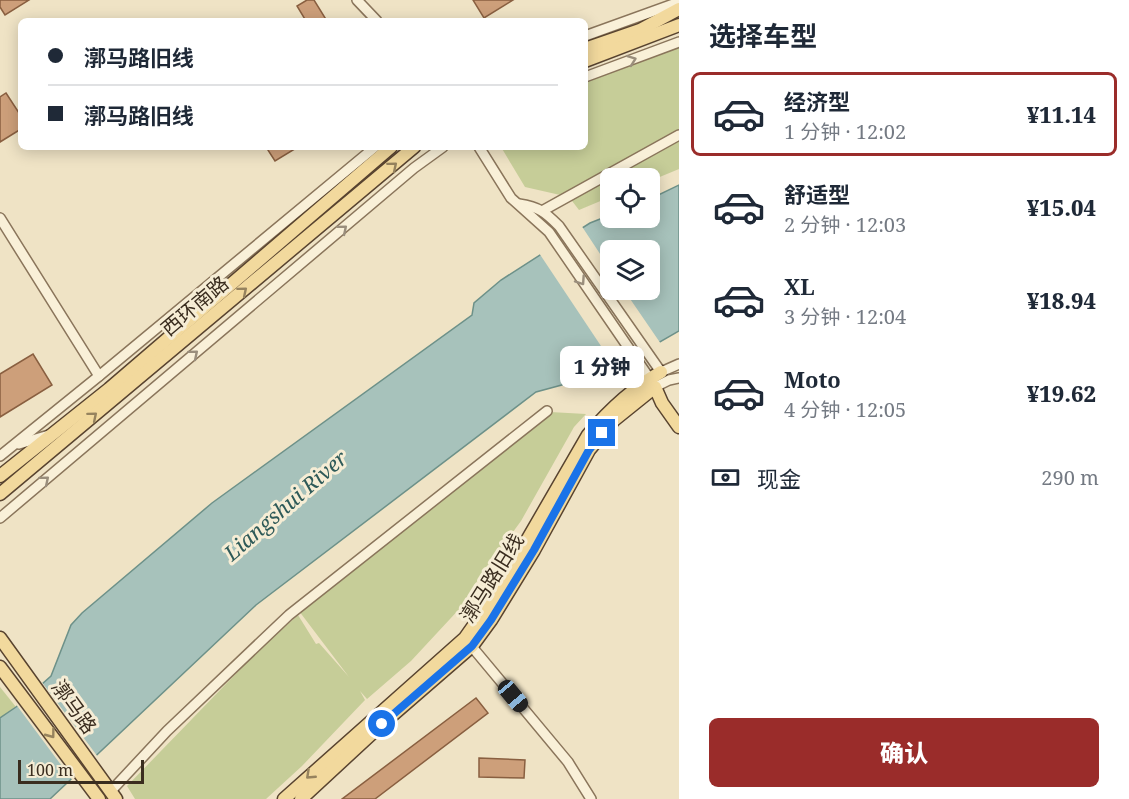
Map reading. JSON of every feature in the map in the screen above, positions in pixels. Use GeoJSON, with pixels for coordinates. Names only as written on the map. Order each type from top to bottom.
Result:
{"type":"FeatureCollection","features":[{"type":"Feature","properties":{"kind":"main road"},"geometry":{"type":"LineString","coordinates":[[643,34],[679,9]]}},
{"type":"Feature","properties":{"kind":"main road"},"geometry":{"type":"LineString","coordinates":[[588,60],[679,15]]}},
{"type":"Feature","properties":{"kind":"main road"},"geometry":{"type":"LineString","coordinates":[[588,49],[614,39],[679,25]]}},
{"type":"Feature","properties":{"kind":"main road"},"geometry":{"type":"LineString","coordinates":[[643,34],[679,32]]}},
{"type":"Feature","properties":{"kind":"main road","name":"西环南路"},"geometry":{"type":"LineString","coordinates":[[0,476],[109,389],[387,150]]}},
{"type":"Feature","properties":{"kind":"main road","name":"西环南路"},"geometry":{"type":"LineString","coordinates":[[0,494],[410,150]]}},
{"type":"Feature","properties":{"kind":"main road","name":"漷马路旧线"},"geometry":{"type":"LineString","coordinates":[[300,799],[491,620],[534,550],[589,450],[649,378],[661,372]]}},
{"type":"Feature","properties":{"kind":"main road"},"geometry":{"type":"LineString","coordinates":[[649,378],[662,403],[679,427]]}},
{"type":"Feature","properties":{"kind":"main road","name":"漷马路"},"geometry":{"type":"LineString","coordinates":[[0,639],[111,791]]}},
{"type":"Feature","properties":{"kind":"main road","name":"漷马路旧线"},"geometry":{"type":"LineString","coordinates":[[284,799],[468,642]]}},
{"type":"Feature","properties":{"kind":"main road","name":"漷马路"},"geometry":{"type":"LineString","coordinates":[[0,667],[99,798]]}},
{"type":"Feature","properties":{"kind":"street"},"geometry":{"type":"LineString","coordinates":[[357,0],[373,18]]}},
{"type":"Feature","properties":{"kind":"street"},"geometry":{"type":"LineString","coordinates":[[588,35],[679,2]]}},
{"type":"Feature","properties":{"kind":"street"},"geometry":{"type":"LineString","coordinates":[[588,36],[614,39]]}},
{"type":"Feature","properties":{"kind":"street"},"geometry":{"type":"LineString","coordinates":[[588,76],[679,42]]}},
{"type":"Feature","properties":{"kind":"street"},"geometry":{"type":"LineString","coordinates":[[542,211],[679,135]]}},
{"type":"Feature","properties":{"kind":"street"},"geometry":{"type":"LineString","coordinates":[[0,456],[371,150]]}},
{"type":"Feature","properties":{"kind":"street"},"geometry":{"type":"LineString","coordinates":[[0,518],[414,168],[439,150]]}},
{"type":"Feature","properties":{"kind":"street"},"geometry":{"type":"LineString","coordinates":[[481,150],[511,198],[549,232],[649,378],[669,380],[679,378]]}},
{"type":"Feature","properties":{"kind":"street"},"geometry":{"type":"LineString","coordinates":[[518,204],[534,206],[559,226],[661,372],[679,364]]}},
{"type":"Feature","properties":{"kind":"street"},"geometry":{"type":"LineString","coordinates":[[0,218],[99,376]]}},
{"type":"Feature","properties":{"kind":"street"},"geometry":{"type":"LineString","coordinates":[[193,299],[231,284]]}},
{"type":"Feature","properties":{"kind":"street"},"geometry":{"type":"LineString","coordinates":[[111,791],[167,731],[289,615],[548,411]]}},
{"type":"Feature","properties":{"kind":"street"},"geometry":{"type":"LineString","coordinates":[[13,446],[54,433]]}},
{"type":"Feature","properties":{"kind":"street"},"geometry":{"type":"LineString","coordinates":[[468,642],[568,762],[591,799]]}},
{"type":"Feature","properties":{"kind":"green space"},"geometry":{"type":"Polygon","coordinates":[[[679,45],[679,169],[660,177],[660,168],[600,168],[600,201],[579,210],[569,197],[525,187],[503,150],[588,150],[588,76],[679,45]]]}},
{"type":"Feature","properties":{"kind":"green space"},"geometry":{"type":"Polygon","coordinates":[[[550,412],[586,414],[574,427],[521,521],[479,578],[463,605],[411,661],[367,699],[360,691],[365,700],[302,766],[266,799],[135,799],[127,786],[260,649],[298,615],[316,644],[319,643],[349,677],[299,611],[550,412]]]}},
{"type":"Feature","properties":{"kind":"green space"},"geometry":{"type":"Polygon","coordinates":[[[0,687],[16,707],[0,718],[0,687]]]}},
{"type":"Feature","properties":{"kind":"water","name":"Liangshui River"},"geometry":{"type":"Polygon","coordinates":[[[679,185],[679,331],[606,373],[536,392],[256,605],[50,799],[0,799],[0,718],[51,676],[71,625],[82,613],[212,503],[472,315],[474,303],[501,280],[590,223],[600,219],[600,228],[660,228],[660,194],[679,185]]]}},
{"type":"Feature","properties":{"kind":"pier"},"geometry":{"type":"Polygon","coordinates":[[[581,225],[600,254],[600,300],[631,300],[661,344],[617,370],[539,253],[581,225]]]}},
{"type":"Feature","properties":{"kind":"pier"},"geometry":{"type":"Polygon","coordinates":[[[41,681],[98,757],[73,781],[15,703],[41,681]]]}},
{"type":"Feature","properties":{"kind":"building"},"geometry":{"type":"Polygon","coordinates":[[[0,0],[29,0],[5,15],[0,7],[0,0]]]}},
{"type":"Feature","properties":{"kind":"building"},"geometry":{"type":"Polygon","coordinates":[[[307,0],[314,0],[325,18],[304,18],[297,6],[307,0]]]}},
{"type":"Feature","properties":{"kind":"building"},"geometry":{"type":"Polygon","coordinates":[[[473,0],[513,0],[484,18],[473,0]]]}},
{"type":"Feature","properties":{"kind":"building"},"geometry":{"type":"Polygon","coordinates":[[[6,93],[18,111],[18,131],[0,142],[0,97],[6,93]]]}},
{"type":"Feature","properties":{"kind":"building"},"geometry":{"type":"Polygon","coordinates":[[[268,150],[293,150],[275,161],[268,150]]]}},
{"type":"Feature","properties":{"kind":"building"},"geometry":{"type":"Polygon","coordinates":[[[33,354],[52,385],[0,417],[0,374],[33,354]]]}},
{"type":"Feature","properties":{"kind":"building"},"geometry":{"type":"Polygon","coordinates":[[[476,698],[488,713],[375,799],[342,799],[476,698]]]}},
{"type":"Feature","properties":{"kind":"building"},"geometry":{"type":"Polygon","coordinates":[[[479,758],[525,760],[524,778],[479,777],[479,758]]]}},
{"type":"Feature","properties":{"kind":"route"},"geometry":{"type":"LineString","coordinates":[[382,724],[472,646],[491,620],[534,550],[589,450],[602,433]]}}]}
